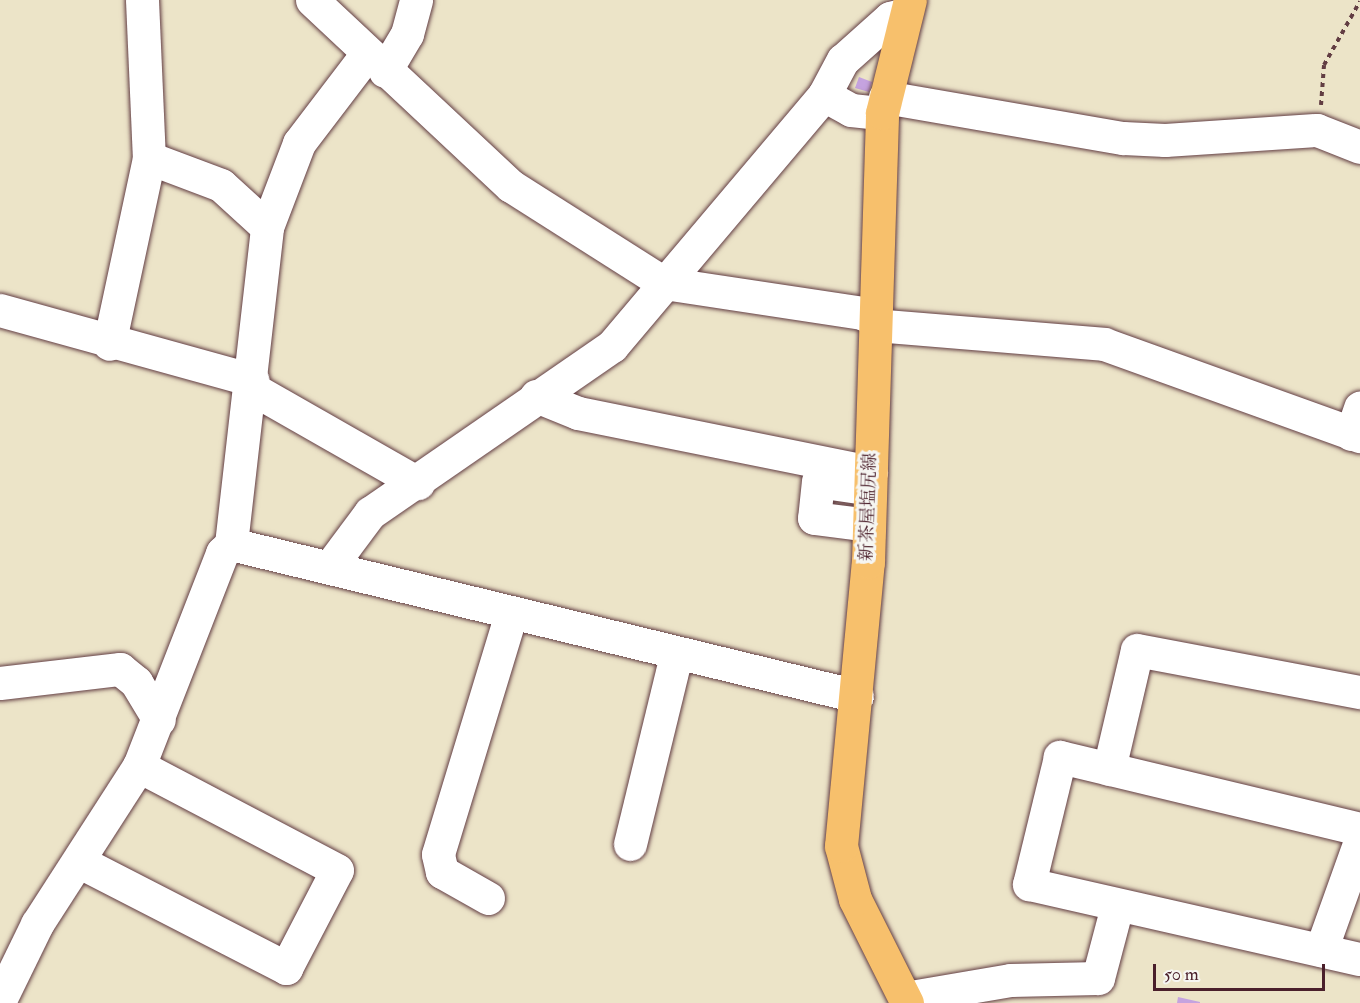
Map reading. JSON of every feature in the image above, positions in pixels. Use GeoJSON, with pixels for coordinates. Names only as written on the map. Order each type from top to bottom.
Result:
{"type":"FeatureCollection","features":[{"type":"Feature","properties":{"kind":"main road","name":"新茶屋塩尻線"},"geometry":{"type":"LineString","coordinates":[[906,1000],[855,898],[841,846],[857,696],[869,525],[884,105],[907,7]]}},
{"type":"Feature","properties":{"kind":"street"},"geometry":{"type":"LineString","coordinates":[[109,344],[149,158],[142,0]]}},
{"type":"Feature","properties":{"kind":"street"},"geometry":{"type":"LineString","coordinates":[[312,0],[376,63],[511,186],[664,283],[862,313],[886,326],[1104,344],[1357,426]]}},
{"type":"Feature","properties":{"kind":"street"},"geometry":{"type":"LineString","coordinates":[[0,1000],[37,924],[80,862],[139,766],[159,720],[222,553],[231,544],[252,385],[267,227],[299,142],[407,34],[416,0]]}},
{"type":"Feature","properties":{"kind":"street"},"geometry":{"type":"LineString","coordinates":[[332,564],[370,513],[418,483],[536,396],[612,346],[824,95],[843,60],[890,18],[907,7]]}},
{"type":"Feature","properties":{"kind":"street"},"geometry":{"type":"LineString","coordinates":[[824,95],[851,110],[884,105],[1123,138],[1165,140],[1317,130],[1360,147]]}},
{"type":"Feature","properties":{"kind":"street"},"geometry":{"type":"LineString","coordinates":[[149,158],[221,185],[267,227]]}},
{"type":"Feature","properties":{"kind":"street"},"geometry":{"type":"LineString","coordinates":[[0,310],[252,385],[418,483]]}},
{"type":"Feature","properties":{"kind":"street"},"geometry":{"type":"LineString","coordinates":[[536,396],[578,413],[871,480]]}},
{"type":"Feature","properties":{"kind":"street"},"geometry":{"type":"LineString","coordinates":[[869,525],[814,518],[818,481],[871,480]]}},
{"type":"Feature","properties":{"kind":"street"},"geometry":{"type":"LineString","coordinates":[[231,544],[332,564],[676,656],[857,696]]}},
{"type":"Feature","properties":{"kind":"street"},"geometry":{"type":"LineString","coordinates":[[488,898],[442,872],[438,854],[511,613]]}},
{"type":"Feature","properties":{"kind":"street"},"geometry":{"type":"LineString","coordinates":[[1109,769],[1137,650],[1360,692]]}},
{"type":"Feature","properties":{"kind":"street"},"geometry":{"type":"LineString","coordinates":[[630,844],[676,656]]}},
{"type":"Feature","properties":{"kind":"street"},"geometry":{"type":"LineString","coordinates":[[0,683],[120,669],[136,682],[159,720]]}},
{"type":"Feature","properties":{"kind":"street"},"geometry":{"type":"LineString","coordinates":[[1360,829],[1060,757],[1029,884],[1117,906],[1360,959]]}},
{"type":"Feature","properties":{"kind":"street"},"geometry":{"type":"LineString","coordinates":[[80,862],[286,968],[336,870],[139,766]]}},
{"type":"Feature","properties":{"kind":"street"},"geometry":{"type":"LineString","coordinates":[[1321,950],[1360,841]]}},
{"type":"Feature","properties":{"kind":"street"},"geometry":{"type":"LineString","coordinates":[[906,1000],[1010,980],[1098,978],[1117,906]]}},
{"type":"Feature","properties":{"kind":"path"},"geometry":{"type":"LineString","coordinates":[[1322,115],[1324,65],[1360,1]]}},
{"type":"Feature","properties":{"kind":"building"},"geometry":{"type":"Polygon","coordinates":[[[859,77],[872,82],[869,92],[855,88],[859,77]]]}},
{"type":"Feature","properties":{"kind":"building"},"geometry":{"type":"Polygon","coordinates":[[[1178,997],[1200,1002],[1200,1003],[1177,1003],[1178,997]]]}}]}
